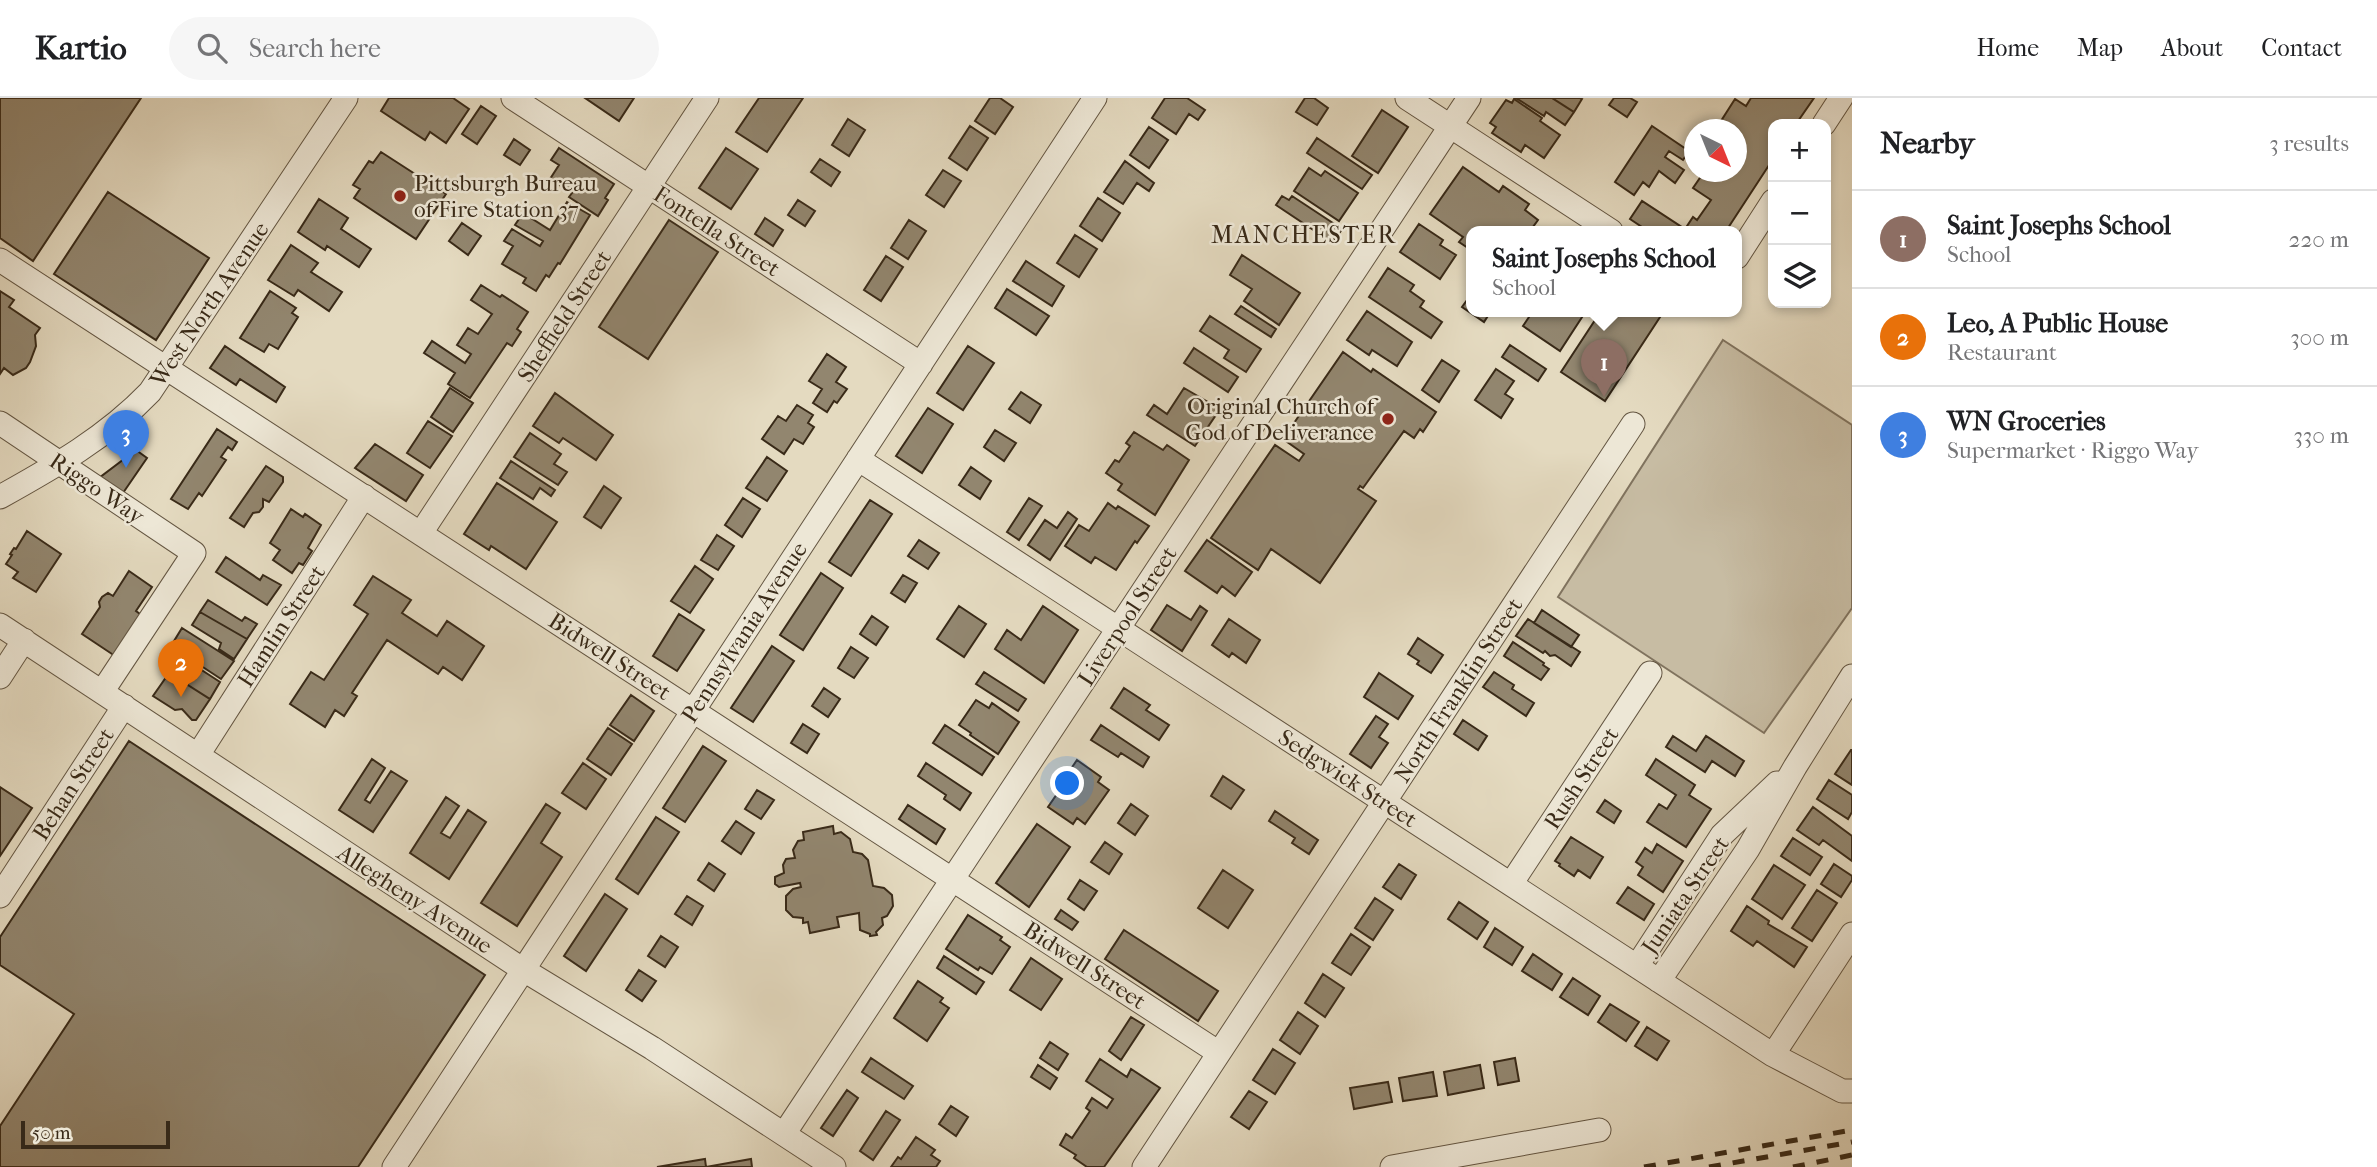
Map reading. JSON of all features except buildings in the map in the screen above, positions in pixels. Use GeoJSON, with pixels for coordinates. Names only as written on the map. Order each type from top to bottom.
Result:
{"type":"FeatureCollection","features":[{"type":"Feature","properties":{"kind":"street","name":"West North Avenue"},"geometry":{"type":"LineString","coordinates":[[0,498],[60,463],[125,418],[150,392],[346,98]]}},
{"type":"Feature","properties":{"kind":"street","name":"Fontella Street"},"geometry":{"type":"LineString","coordinates":[[513,98],[921,364]]}},
{"type":"Feature","properties":{"kind":"street","name":"Sheffield Street"},"geometry":{"type":"LineString","coordinates":[[421,533],[706,98]]}},
{"type":"Feature","properties":{"kind":"street","name":"Pennsylvania Avenue"},"geometry":{"type":"LineString","coordinates":[[394,1167],[1095,98]]}},
{"type":"Feature","properties":{"kind":"street"},"geometry":{"type":"LineString","coordinates":[[1407,98],[1603,226]]}},
{"type":"Feature","properties":{"kind":"street","name":"Liverpool Street"},"geometry":{"type":"LineString","coordinates":[[784,1134],[1469,98]]}},
{"type":"Feature","properties":{"kind":"street"},"geometry":{"type":"LineString","coordinates":[[1827,119],[1841,98]]}},
{"type":"Feature","properties":{"kind":"street"},"geometry":{"type":"LineString","coordinates":[[1742,249],[1768,209]]}},
{"type":"Feature","properties":{"kind":"street","name":"Bidwell Street"},"geometry":{"type":"LineString","coordinates":[[0,260],[1219,1053]]}},
{"type":"Feature","properties":{"kind":"street","name":"Riggo Way"},"geometry":{"type":"LineString","coordinates":[[0,423],[194,553]]}},
{"type":"Feature","properties":{"kind":"street","name":"North Franklin Street"},"geometry":{"type":"LineString","coordinates":[[1144,1167],[1633,424]]}},
{"type":"Feature","properties":{"kind":"street","name":"Sedgwick Street"},"geometry":{"type":"LineString","coordinates":[[858,459],[1773,1055],[1847,1091]]}},
{"type":"Feature","properties":{"kind":"street","name":"Hamlin Street"},"geometry":{"type":"LineString","coordinates":[[198,755],[364,496]]}},
{"type":"Feature","properties":{"kind":"street","name":"Behan Street"},"geometry":{"type":"LineString","coordinates":[[102,692],[194,553]]}},
{"type":"Feature","properties":{"kind":"street","name":"Allegheny Avenue"},"geometry":{"type":"LineString","coordinates":[[0,625],[522,970],[652,1048],[834,1167]]}},
{"type":"Feature","properties":{"kind":"street"},"geometry":{"type":"LineString","coordinates":[[0,677],[24,640]]}},
{"type":"Feature","properties":{"kind":"street","name":"Rush Street"},"geometry":{"type":"LineString","coordinates":[[1511,884],[1650,673]]}},
{"type":"Feature","properties":{"kind":"street","name":"Juniata Street"},"geometry":{"type":"LineString","coordinates":[[1660,981],[1748,849],[1795,766],[1852,676]]}},
{"type":"Feature","properties":{"kind":"street","name":"Behan Street"},"geometry":{"type":"LineString","coordinates":[[0,896],[124,706]]}},
{"type":"Feature","properties":{"kind":"street","name":"Juniata Street"},"geometry":{"type":"LineString","coordinates":[[1637,966],[1722,835],[1795,766]]}},
{"type":"Feature","properties":{"kind":"street"},"geometry":{"type":"LineString","coordinates":[[1773,1055],[1852,934]]}},
{"type":"Feature","properties":{"kind":"street"},"geometry":{"type":"LineString","coordinates":[[1392,1167],[1599,1130]]}},
{"type":"Feature","properties":{"kind":"shaded area"},"geometry":{"type":"Polygon","coordinates":[[[1723,340],[1852,425],[1852,608],[1764,733],[1558,597],[1723,340]]]}},
{"type":"Feature","properties":{"kind":"railway"},"geometry":{"type":"LineString","coordinates":[[1644,1167],[1852,1130]]}},
{"type":"Feature","properties":{"kind":"railway"},"geometry":{"type":"LineString","coordinates":[[1709,1167],[1852,1142]]}},
{"type":"Feature","properties":{"kind":"railway"},"geometry":{"type":"LineString","coordinates":[[1793,1167],[1852,1155]]}},
{"type":"Feature","properties":{"kind":"place","name":"Pittsburgh Bureau of Fire Station 37"},"geometry":{"type":"Point","coordinates":[400,196]}},
{"type":"Feature","properties":{"kind":"place","name":"Saint Josephs School"},"geometry":{"type":"Point","coordinates":[1604,397]}},
{"type":"Feature","properties":{"kind":"place","name":"Original Church of God of Deliverance"},"geometry":{"type":"Point","coordinates":[1388,419]}},
{"type":"Feature","properties":{"kind":"place","name":"WN Groceries"},"geometry":{"type":"Point","coordinates":[126,468]}},
{"type":"Feature","properties":{"kind":"place","name":"Leo, A Public House"},"geometry":{"type":"Point","coordinates":[181,697]}},
{"type":"Feature","properties":{"kind":"district","name":"MANCHESTER"},"geometry":{"type":"Point","coordinates":[1304,235]}}]}
